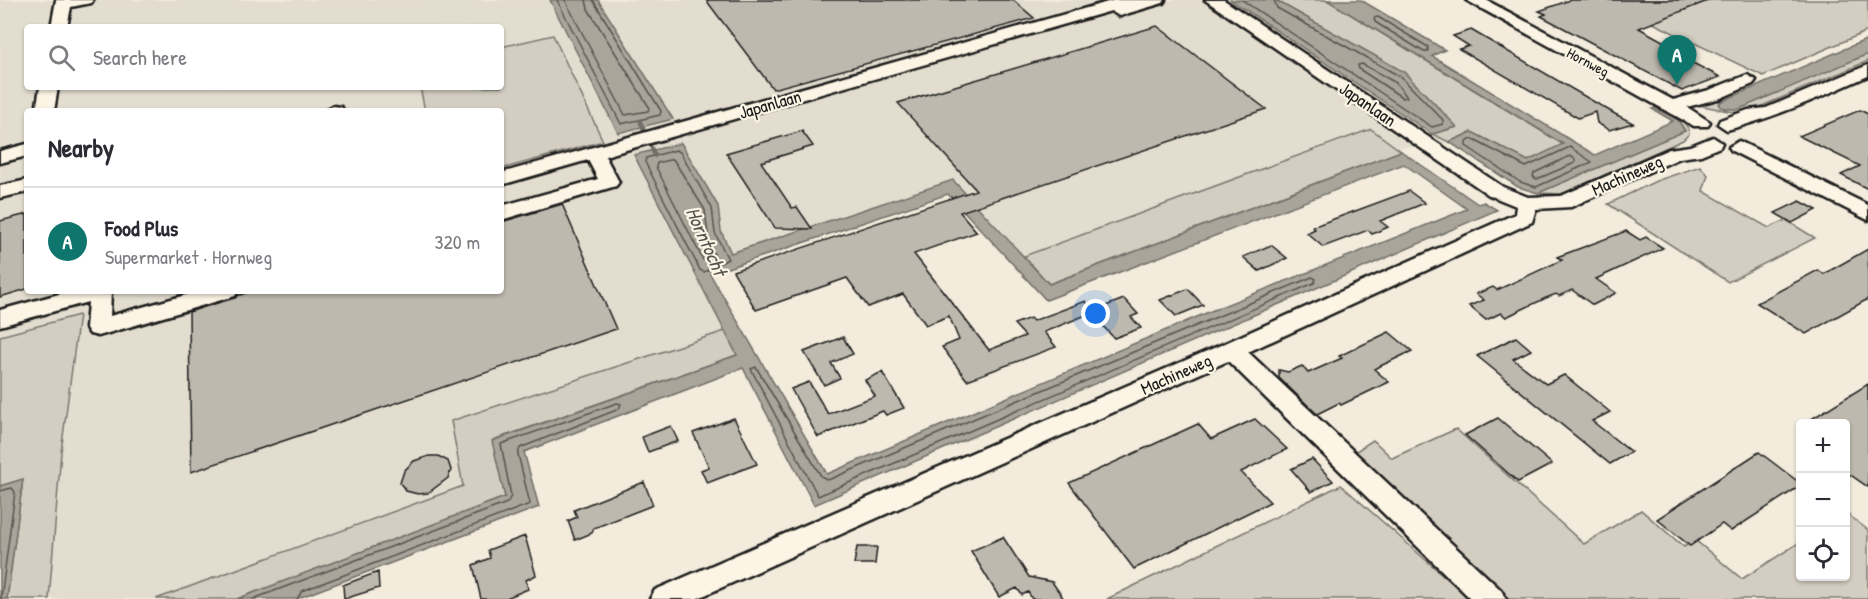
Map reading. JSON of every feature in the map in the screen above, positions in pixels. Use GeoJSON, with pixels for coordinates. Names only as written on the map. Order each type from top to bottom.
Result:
{"type":"FeatureCollection","features":[{"type":"Feature","properties":{"kind":"street"},"geometry":{"type":"LineString","coordinates":[[59,24],[63,2],[85,0]]}},
{"type":"Feature","properties":{"kind":"street","name":"Japanlaan"},"geometry":{"type":"LineString","coordinates":[[504,178],[1039,28],[1060,27],[1123,3],[1157,0]]}},
{"type":"Feature","properties":{"kind":"street","name":"Japanlaan"},"geometry":{"type":"LineString","coordinates":[[1213,0],[1496,190],[1526,203]]}},
{"type":"Feature","properties":{"kind":"street","name":"Hornweg"},"geometry":{"type":"LineString","coordinates":[[1474,0],[1671,106],[1705,134]]}},
{"type":"Feature","properties":{"kind":"street"},"geometry":{"type":"LineString","coordinates":[[1705,134],[1739,136],[1766,120],[1769,113],[1868,70]]}},
{"type":"Feature","properties":{"kind":"street"},"geometry":{"type":"LineString","coordinates":[[1671,106],[1715,94],[1747,80]]}},
{"type":"Feature","properties":{"kind":"street"},"geometry":{"type":"LineString","coordinates":[[46,108],[48,90]]}},
{"type":"Feature","properties":{"kind":"street"},"geometry":{"type":"LineString","coordinates":[[1705,134],[1739,136],[1791,171],[1868,213]]}},
{"type":"Feature","properties":{"kind":"street","name":"Machineweg"},"geometry":{"type":"LineString","coordinates":[[665,599],[1231,350],[1525,217],[1526,203],[1564,202],[1677,153],[1694,151],[1705,134]]}},
{"type":"Feature","properties":{"kind":"street"},"geometry":{"type":"LineString","coordinates":[[0,157],[24,151]]}},
{"type":"Feature","properties":{"kind":"street"},"geometry":{"type":"LineString","coordinates":[[504,212],[609,182],[594,153]]}},
{"type":"Feature","properties":{"kind":"street"},"geometry":{"type":"LineString","coordinates":[[0,192],[24,187]]}},
{"type":"Feature","properties":{"kind":"street"},"geometry":{"type":"LineString","coordinates":[[0,318],[89,294]]}},
{"type":"Feature","properties":{"kind":"street"},"geometry":{"type":"LineString","coordinates":[[100,294],[98,328],[217,294]]}},
{"type":"Feature","properties":{"kind":"street"},"geometry":{"type":"LineString","coordinates":[[1231,350],[1491,599]]}},
{"type":"Feature","properties":{"kind":"shaded area"},"geometry":{"type":"Polygon","coordinates":[[[0,0],[1259,0],[1468,141],[1376,150],[1028,270],[953,187],[699,273],[744,359],[508,443],[519,496],[258,599],[0,599],[0,0]]]}},
{"type":"Feature","properties":{"kind":"shaded area"},"geometry":{"type":"Polygon","coordinates":[[[1275,0],[1327,0],[1564,145],[1528,161],[1472,132],[1449,142],[1432,134],[1457,127],[1404,72],[1275,0]]]}},
{"type":"Feature","properties":{"kind":"shaded area"},"geometry":{"type":"Polygon","coordinates":[[[1605,0],[1868,0],[1868,31],[1763,76],[1605,0]]]}},
{"type":"Feature","properties":{"kind":"shaded area"},"geometry":{"type":"Polygon","coordinates":[[[553,35],[603,141],[504,168],[504,108],[424,108],[421,90],[504,90],[504,46],[553,35]]]}},
{"type":"Feature","properties":{"kind":"shaded area"},"geometry":{"type":"Polygon","coordinates":[[[1868,54],[1868,61],[1748,112],[1738,113],[1693,104],[1714,98],[1721,102],[1719,104],[1725,109],[1742,107],[1868,54]]]}},
{"type":"Feature","properties":{"kind":"shaded area"},"geometry":{"type":"Polygon","coordinates":[[[1661,105],[1681,118],[1688,128],[1689,134],[1683,140],[1562,194],[1538,193],[1685,131],[1678,120],[1655,108],[1661,105]]]}},
{"type":"Feature","properties":{"kind":"shaded area"},"geometry":{"type":"Polygon","coordinates":[[[1371,129],[1401,151],[1049,284],[1024,256],[1371,129]]]}},
{"type":"Feature","properties":{"kind":"shaded area"},"geometry":{"type":"Polygon","coordinates":[[[1700,166],[1708,175],[1703,191],[1769,228],[1786,220],[1815,238],[1728,282],[1608,204],[1656,181],[1700,166]]]}},
{"type":"Feature","properties":{"kind":"shaded area"},"geometry":{"type":"Polygon","coordinates":[[[79,315],[61,452],[49,599],[7,599],[23,479],[0,486],[0,336],[79,315]]]}},
{"type":"Feature","properties":{"kind":"shaded area"},"geometry":{"type":"Polygon","coordinates":[[[725,331],[737,355],[493,440],[505,497],[237,599],[156,599],[463,486],[451,421],[725,331]]]}},
{"type":"Feature","properties":{"kind":"shaded area"},"geometry":{"type":"Polygon","coordinates":[[[1456,429],[1584,544],[1641,510],[1684,547],[1695,540],[1742,579],[1796,545],[1796,581],[1850,581],[1850,516],[1868,530],[1868,599],[1495,599],[1347,457],[1373,440],[1392,458],[1456,429]]]}},
{"type":"Feature","properties":{"kind":"shaded area"},"geometry":{"type":"Polygon","coordinates":[[[1341,485],[1470,599],[1107,599],[1341,485]]]}},
{"type":"Feature","properties":{"kind":"water"},"geometry":{"type":"Polygon","coordinates":[[[550,0],[598,0],[673,119],[618,133],[550,0]]]}},
{"type":"Feature","properties":{"kind":"water"},"geometry":{"type":"Polygon","coordinates":[[[1231,0],[1275,0],[1404,72],[1457,127],[1432,134],[1231,0]]]}},
{"type":"Feature","properties":{"kind":"water"},"geometry":{"type":"Polygon","coordinates":[[[1327,0],[1361,0],[1445,50],[1432,56],[1595,155],[1673,121],[1652,109],[1655,108],[1678,120],[1685,131],[1538,193],[1518,187],[1449,142],[1472,132],[1528,161],[1563,144],[1327,0]]]}},
{"type":"Feature","properties":{"kind":"water"},"geometry":{"type":"Polygon","coordinates":[[[1868,39],[1868,54],[1737,110],[1720,107],[1720,102],[1868,39]]]}},
{"type":"Feature","properties":{"kind":"water"},"geometry":{"type":"Polygon","coordinates":[[[681,143],[718,206],[721,231],[731,253],[953,180],[1049,284],[1401,151],[1478,204],[1484,202],[1497,210],[814,505],[743,368],[524,452],[539,507],[296,599],[237,599],[505,497],[492,441],[737,355],[634,155],[681,143]],[[1404,164],[1046,300],[948,194],[710,274],[827,474],[1218,308],[1467,209],[1404,164]]]}},
{"type":"Feature","properties":{"kind":"water"},"geometry":{"type":"Polygon","coordinates":[[[23,479],[7,599],[0,599],[0,486],[23,479]]]}},
{"type":"Feature","properties":{"kind":"building"},"geometry":{"type":"Polygon","coordinates":[[[706,0],[1013,0],[1034,18],[773,89],[706,0]]]}},
{"type":"Feature","properties":{"kind":"building"},"geometry":{"type":"Polygon","coordinates":[[[1570,0],[1710,0],[1639,28],[1692,57],[1685,59],[1720,77],[1682,91],[1541,16],[1546,14],[1539,11],[1570,0]]]}},
{"type":"Feature","properties":{"kind":"building"},"geometry":{"type":"Polygon","coordinates":[[[1157,26],[1266,109],[960,212],[977,232],[914,254],[989,350],[1025,336],[1014,324],[1030,318],[1033,321],[1086,301],[1091,313],[1044,332],[1056,347],[967,380],[942,347],[959,340],[949,316],[926,325],[903,294],[868,307],[847,278],[756,310],[733,271],[976,190],[898,103],[1157,26]]]}},
{"type":"Feature","properties":{"kind":"building"},"geometry":{"type":"Polygon","coordinates":[[[1471,30],[1633,123],[1609,130],[1597,123],[1595,112],[1578,118],[1459,49],[1469,46],[1453,36],[1471,30]]]}},
{"type":"Feature","properties":{"kind":"building"},"geometry":{"type":"Polygon","coordinates":[[[1860,110],[1868,114],[1868,189],[1841,175],[1860,166],[1799,136],[1860,110]]]}},
{"type":"Feature","properties":{"kind":"building"},"geometry":{"type":"Polygon","coordinates":[[[802,131],[813,146],[761,162],[792,208],[797,207],[812,229],[775,228],[726,153],[802,131]]]}},
{"type":"Feature","properties":{"kind":"building"},"geometry":{"type":"Polygon","coordinates":[[[1409,191],[1425,203],[1380,221],[1388,227],[1372,234],[1368,230],[1323,247],[1307,233],[1315,229],[1312,227],[1409,191]]]}},
{"type":"Feature","properties":{"kind":"building"},"geometry":{"type":"Polygon","coordinates":[[[1800,201],[1817,210],[1792,223],[1775,213],[1800,201]]]}},
{"type":"Feature","properties":{"kind":"building"},"geometry":{"type":"Polygon","coordinates":[[[562,204],[616,329],[191,472],[189,312],[243,294],[504,294],[504,221],[562,204]]]}},
{"type":"Feature","properties":{"kind":"building"},"geometry":{"type":"Polygon","coordinates":[[[24,215],[24,290],[0,297],[0,221],[24,215]]]}},
{"type":"Feature","properties":{"kind":"building"},"geometry":{"type":"Polygon","coordinates":[[[1626,231],[1640,240],[1646,237],[1663,248],[1596,279],[1616,293],[1593,305],[1572,290],[1559,296],[1556,294],[1546,298],[1506,317],[1501,313],[1486,320],[1469,306],[1484,300],[1476,294],[1493,287],[1497,290],[1562,260],[1557,257],[1626,231]]]}},
{"type":"Feature","properties":{"kind":"building"},"geometry":{"type":"Polygon","coordinates":[[[1271,245],[1287,258],[1259,271],[1243,257],[1271,245]]]}},
{"type":"Feature","properties":{"kind":"building"},"geometry":{"type":"Polygon","coordinates":[[[1868,249],[1868,299],[1806,334],[1757,303],[1818,270],[1824,274],[1868,249]]]}},
{"type":"Feature","properties":{"kind":"building"},"geometry":{"type":"Polygon","coordinates":[[[1188,289],[1203,305],[1176,316],[1160,300],[1188,289]]]}},
{"type":"Feature","properties":{"kind":"building"},"geometry":{"type":"Polygon","coordinates":[[[1124,299],[1138,314],[1131,317],[1141,328],[1114,338],[1090,312],[1124,299]]]}},
{"type":"Feature","properties":{"kind":"building"},"geometry":{"type":"Polygon","coordinates":[[[1389,332],[1412,351],[1374,369],[1389,382],[1341,405],[1339,403],[1317,414],[1279,378],[1279,370],[1288,372],[1302,366],[1308,373],[1342,358],[1339,356],[1389,332]]]}},
{"type":"Feature","properties":{"kind":"building"},"geometry":{"type":"Polygon","coordinates":[[[843,337],[853,354],[831,363],[840,378],[824,385],[804,352],[843,337]]]}},
{"type":"Feature","properties":{"kind":"building"},"geometry":{"type":"Polygon","coordinates":[[[1516,337],[1531,350],[1513,359],[1546,384],[1564,375],[1610,412],[1592,421],[1631,452],[1610,464],[1477,356],[1516,337]]]}},
{"type":"Feature","properties":{"kind":"building"},"geometry":{"type":"Polygon","coordinates":[[[882,372],[904,408],[886,415],[883,411],[818,437],[791,389],[809,382],[828,414],[875,396],[865,380],[882,372]]]}},
{"type":"Feature","properties":{"kind":"building"},"geometry":{"type":"Polygon","coordinates":[[[1868,384],[1868,487],[1850,474],[1850,419],[1811,419],[1868,384]]]}},
{"type":"Feature","properties":{"kind":"building"},"geometry":{"type":"Polygon","coordinates":[[[734,418],[757,464],[707,483],[701,470],[709,467],[693,433],[734,418]]]}},
{"type":"Feature","properties":{"kind":"building"},"geometry":{"type":"Polygon","coordinates":[[[1498,418],[1552,464],[1518,482],[1465,435],[1498,418]]]}},
{"type":"Feature","properties":{"kind":"building"},"geometry":{"type":"Polygon","coordinates":[[[1255,419],[1287,449],[1241,472],[1270,502],[1134,569],[1069,483],[1198,424],[1211,439],[1255,419]]]}},
{"type":"Feature","properties":{"kind":"building"},"geometry":{"type":"Polygon","coordinates":[[[671,426],[678,441],[648,452],[642,437],[671,426]]]}},
{"type":"Feature","properties":{"kind":"building"},"geometry":{"type":"Polygon","coordinates":[[[1759,452],[1796,480],[1796,489],[1731,531],[1722,524],[1690,546],[1657,519],[1759,452]]]}},
{"type":"Feature","properties":{"kind":"building"},"geometry":{"type":"Polygon","coordinates":[[[429,456],[438,456],[448,461],[451,470],[448,478],[428,493],[418,494],[406,491],[400,483],[404,471],[414,461],[429,456]]]}},
{"type":"Feature","properties":{"kind":"building"},"geometry":{"type":"Polygon","coordinates":[[[1312,459],[1333,481],[1311,492],[1291,469],[1312,459]]]}},
{"type":"Feature","properties":{"kind":"building"},"geometry":{"type":"Polygon","coordinates":[[[644,482],[653,505],[594,528],[592,533],[575,540],[568,521],[577,517],[574,510],[644,482]]]}},
{"type":"Feature","properties":{"kind":"building"},"geometry":{"type":"Polygon","coordinates":[[[525,536],[536,575],[526,580],[528,589],[504,599],[481,599],[473,565],[490,558],[488,550],[525,536]]]}},
{"type":"Feature","properties":{"kind":"building"},"geometry":{"type":"Polygon","coordinates":[[[1003,537],[1029,577],[1052,582],[1064,599],[1032,599],[1028,592],[1022,595],[1017,588],[999,597],[971,551],[1003,537]]]}},
{"type":"Feature","properties":{"kind":"building"},"geometry":{"type":"Polygon","coordinates":[[[857,547],[877,547],[875,564],[854,564],[857,547]]]}},
{"type":"Feature","properties":{"kind":"building"},"geometry":{"type":"Polygon","coordinates":[[[378,572],[379,588],[344,599],[343,585],[378,572]]]}},
{"type":"Feature","properties":{"kind":"waterway","name":"Horntocht"},"geometry":{"type":"LineString","coordinates":[[640,121],[655,156]]}},
{"type":"Feature","properties":{"kind":"place","name":"Food Plus"},"geometry":{"type":"Point","coordinates":[1677,85]}}]}
